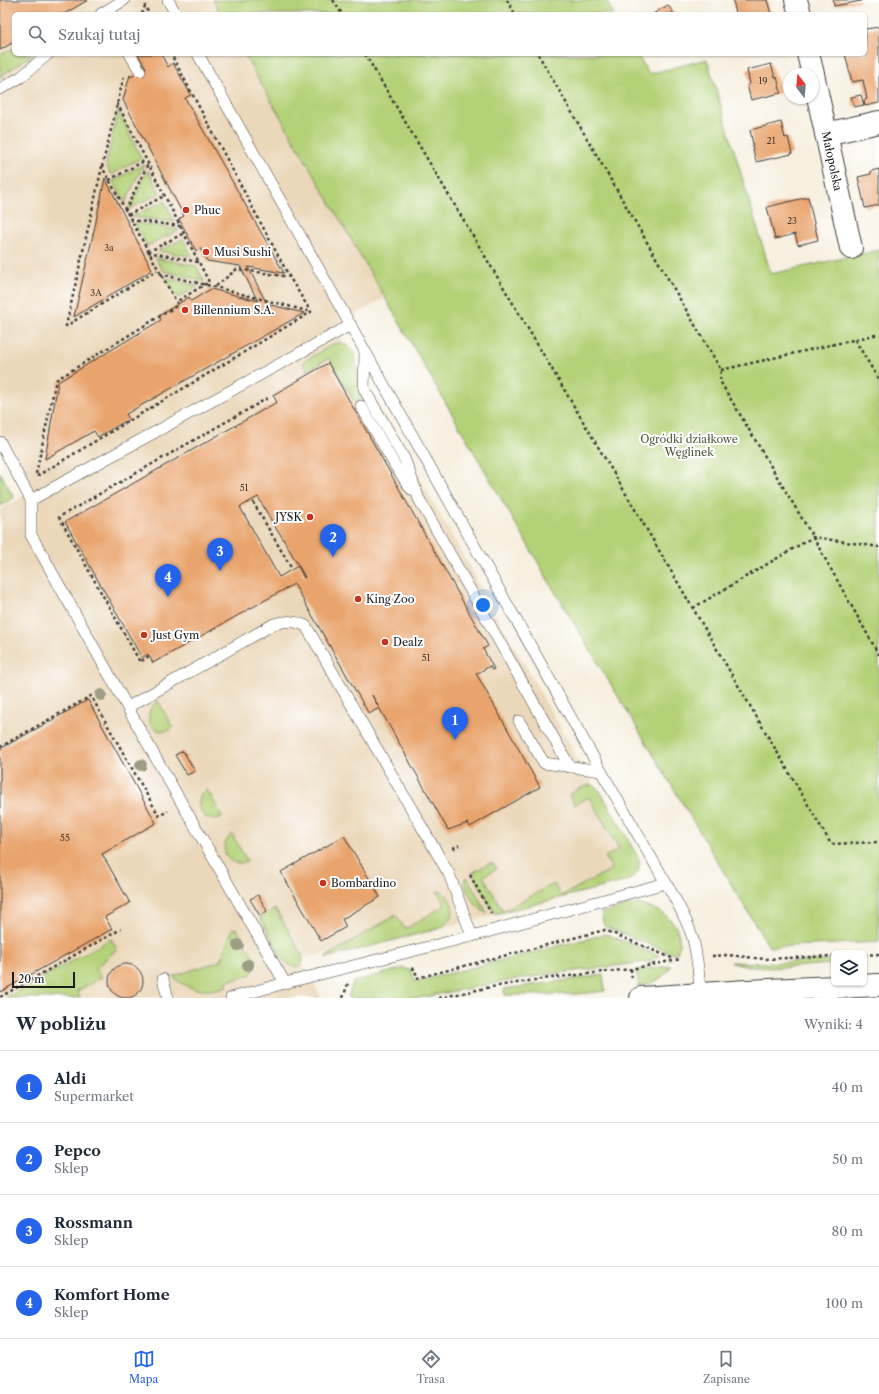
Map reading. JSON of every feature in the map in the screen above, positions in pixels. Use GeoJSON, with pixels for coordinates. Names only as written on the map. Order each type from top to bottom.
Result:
{"type":"FeatureCollection","features":[{"type":"Feature","properties":{"kind":"street"},"geometry":{"type":"LineString","coordinates":[[796,0],[799,12]]}},
{"type":"Feature","properties":{"kind":"street","name":"Małopolska"},"geometry":{"type":"LineString","coordinates":[[808,56],[812,68]]}},
{"type":"Feature","properties":{"kind":"street","name":"Małopolska"},"geometry":{"type":"LineString","coordinates":[[819,102],[851,248]]}},
{"type":"Feature","properties":{"kind":"street"},"geometry":{"type":"LineString","coordinates":[[826,134],[879,122]]}},
{"type":"Feature","properties":{"kind":"street"},"geometry":{"type":"LineString","coordinates":[[641,998],[701,996],[879,985]]}},
{"type":"Feature","properties":{"kind":"lane"},"geometry":{"type":"LineString","coordinates":[[106,12],[124,0]]}},
{"type":"Feature","properties":{"kind":"lane"},"geometry":{"type":"LineString","coordinates":[[168,0],[175,12]]}},
{"type":"Feature","properties":{"kind":"lane"},"geometry":{"type":"LineString","coordinates":[[0,89],[21,77],[46,56]]}},
{"type":"Feature","properties":{"kind":"lane"},"geometry":{"type":"LineString","coordinates":[[131,56],[140,71]]}},
{"type":"Feature","properties":{"kind":"lane"},"geometry":{"type":"LineString","coordinates":[[199,56],[601,771],[666,883],[689,930],[696,950],[701,996]]}},
{"type":"Feature","properties":{"kind":"lane"},"geometry":{"type":"LineString","coordinates":[[31,500],[351,324]]}},
{"type":"Feature","properties":{"kind":"lane"},"geometry":{"type":"LineString","coordinates":[[365,349],[364,389],[405,460],[418,499]]}},
{"type":"Feature","properties":{"kind":"lane"},"geometry":{"type":"LineString","coordinates":[[361,406],[396,468],[418,499],[570,767]]}},
{"type":"Feature","properties":{"kind":"lane"},"geometry":{"type":"LineString","coordinates":[[0,442],[31,500],[32,535],[128,708],[285,983]]}},
{"type":"Feature","properties":{"kind":"lane"},"geometry":{"type":"LineString","coordinates":[[128,708],[274,624],[291,621],[298,622],[306,626],[450,874],[472,936]]}},
{"type":"Feature","properties":{"kind":"lane"},"geometry":{"type":"LineString","coordinates":[[519,721],[544,763],[601,771]]}},
{"type":"Feature","properties":{"kind":"lane"},"geometry":{"type":"LineString","coordinates":[[231,998],[472,936],[666,883]]}},
{"type":"Feature","properties":{"kind":"lane"},"geometry":{"type":"LineString","coordinates":[[163,979],[168,998]]}},
{"type":"Feature","properties":{"kind":"path"},"geometry":{"type":"LineString","coordinates":[[333,0],[341,12]]}},
{"type":"Feature","properties":{"kind":"path"},"geometry":{"type":"LineString","coordinates":[[507,0],[514,12]]}},
{"type":"Feature","properties":{"kind":"path"},"geometry":{"type":"LineString","coordinates":[[143,12],[145,6],[148,12]]}},
{"type":"Feature","properties":{"kind":"path"},"geometry":{"type":"LineString","coordinates":[[172,56],[290,278],[311,312]]}},
{"type":"Feature","properties":{"kind":"path"},"geometry":{"type":"LineString","coordinates":[[366,56],[831,844],[879,842]]}},
{"type":"Feature","properties":{"kind":"path"},"geometry":{"type":"LineString","coordinates":[[539,56],[721,370],[720,381],[813,537],[879,656]]}},
{"type":"Feature","properties":{"kind":"path"},"geometry":{"type":"LineString","coordinates":[[124,75],[66,326],[158,272],[311,312]]}},
{"type":"Feature","properties":{"kind":"path"},"geometry":{"type":"LineString","coordinates":[[117,103],[209,282],[176,302]]}},
{"type":"Feature","properties":{"kind":"path"},"geometry":{"type":"LineString","coordinates":[[109,180],[146,160]]}},
{"type":"Feature","properties":{"kind":"path"},"geometry":{"type":"LineString","coordinates":[[125,210],[148,163]]}},
{"type":"Feature","properties":{"kind":"path"},"geometry":{"type":"LineString","coordinates":[[102,167],[158,272],[178,305],[56,380],[35,477],[311,312]]}},
{"type":"Feature","properties":{"kind":"path"},"geometry":{"type":"LineString","coordinates":[[128,215],[165,196]]}},
{"type":"Feature","properties":{"kind":"path"},"geometry":{"type":"LineString","coordinates":[[130,220],[180,226]]}},
{"type":"Feature","properties":{"kind":"path"},"geometry":{"type":"LineString","coordinates":[[148,252],[184,234]]}},
{"type":"Feature","properties":{"kind":"path"},"geometry":{"type":"LineString","coordinates":[[148,252],[199,262]]}},
{"type":"Feature","properties":{"kind":"path"},"geometry":{"type":"LineString","coordinates":[[215,287],[236,269],[290,278]]}},
{"type":"Feature","properties":{"kind":"path"},"geometry":{"type":"LineString","coordinates":[[721,370],[879,334]]}},
{"type":"Feature","properties":{"kind":"path"},"geometry":{"type":"LineString","coordinates":[[855,340],[879,380]]}},
{"type":"Feature","properties":{"kind":"path"},"geometry":{"type":"LineString","coordinates":[[149,656],[140,662],[59,517],[268,398]]}},
{"type":"Feature","properties":{"kind":"path"},"geometry":{"type":"LineString","coordinates":[[253,502],[292,569]]}},
{"type":"Feature","properties":{"kind":"path"},"geometry":{"type":"LineString","coordinates":[[692,608],[813,537],[879,547]]}},
{"type":"Feature","properties":{"kind":"path"},"geometry":{"type":"LineString","coordinates":[[0,746],[91,696],[159,816],[172,809]]}},
{"type":"Feature","properties":{"kind":"path"},"geometry":{"type":"LineString","coordinates":[[470,875],[491,913]]}},
{"type":"Feature","properties":{"kind":"path"},"geometry":{"type":"LineString","coordinates":[[0,997],[121,929]]}},
{"type":"Feature","properties":{"kind":"path"},"geometry":{"type":"LineString","coordinates":[[410,967],[415,969],[417,978],[605,930],[674,959]]}},
{"type":"Feature","properties":{"kind":"path"},"geometry":{"type":"LineString","coordinates":[[867,955],[879,954]]}},
{"type":"Feature","properties":{"kind":"path"},"geometry":{"type":"LineString","coordinates":[[439,998],[491,987],[542,979],[648,966],[674,959],[728,955],[764,959],[831,956]]}},
{"type":"Feature","properties":{"kind":"path"},"geometry":{"type":"LineString","coordinates":[[343,998],[349,980]]}},
{"type":"Feature","properties":{"kind":"shaded area"},"geometry":{"type":"Polygon","coordinates":[[[0,0],[213,0],[220,12],[12,12],[12,56],[245,56],[385,298],[334,327],[639,867],[563,898],[441,928],[300,959],[321,998],[0,998],[0,509],[31,492],[0,442],[0,0]]]}},
{"type":"Feature","properties":{"kind":"green space"},"geometry":{"type":"Polygon","coordinates":[[[213,0],[606,0],[613,12],[220,12],[213,0]]]}},
{"type":"Feature","properties":{"kind":"green space"},"geometry":{"type":"Polygon","coordinates":[[[12,49],[12,56],[30,56],[0,77],[0,55],[12,49]]]}},
{"type":"Feature","properties":{"kind":"green space","name":"Ogródki działkowe Węglinek"},"geometry":{"type":"Polygon","coordinates":[[[245,56],[638,56],[649,74],[707,59],[771,274],[879,250],[879,942],[769,947],[551,585],[245,56]]]}},
{"type":"Feature","properties":{"kind":"green space"},"geometry":{"type":"Polygon","coordinates":[[[118,110],[141,158],[111,175],[106,165],[118,110]]]}},
{"type":"Feature","properties":{"kind":"green space"},"geometry":{"type":"Polygon","coordinates":[[[144,164],[125,203],[113,181],[144,164]]]}},
{"type":"Feature","properties":{"kind":"green space"},"geometry":{"type":"Polygon","coordinates":[[[148,170],[160,193],[129,209],[148,170]]]}},
{"type":"Feature","properties":{"kind":"green space"},"geometry":{"type":"Polygon","coordinates":[[[164,201],[175,222],[132,217],[164,201]]]}},
{"type":"Feature","properties":{"kind":"green space"},"geometry":{"type":"Polygon","coordinates":[[[135,223],[179,230],[147,246],[135,223]]]}},
{"type":"Feature","properties":{"kind":"green space"},"geometry":{"type":"Polygon","coordinates":[[[183,239],[192,256],[158,251],[183,239]]]}},
{"type":"Feature","properties":{"kind":"green space"},"geometry":{"type":"Polygon","coordinates":[[[155,258],[196,266],[204,281],[163,271],[155,258]]]}},
{"type":"Feature","properties":{"kind":"green space"},"geometry":{"type":"Polygon","coordinates":[[[166,278],[198,286],[178,298],[166,278]]]}},
{"type":"Feature","properties":{"kind":"green space"},"geometry":{"type":"Polygon","coordinates":[[[340,343],[352,350],[356,360],[358,386],[364,398],[355,403],[329,358],[307,371],[303,362],[333,344],[340,343]]]}},
{"type":"Feature","properties":{"kind":"green space"},"geometry":{"type":"Polygon","coordinates":[[[0,472],[14,498],[0,506],[0,472]]]}},
{"type":"Feature","properties":{"kind":"green space"},"geometry":{"type":"Polygon","coordinates":[[[158,701],[173,728],[166,731],[159,731],[150,724],[149,712],[152,706],[158,701]]]}},
{"type":"Feature","properties":{"kind":"green space"},"geometry":{"type":"Polygon","coordinates":[[[591,785],[600,791],[639,859],[639,871],[631,879],[623,882],[495,914],[472,873],[488,864],[493,864],[497,869],[483,876],[503,911],[554,884],[561,896],[612,869],[605,857],[619,849],[589,797],[575,805],[569,795],[580,788],[591,785]]]}},
{"type":"Feature","properties":{"kind":"green space"},"geometry":{"type":"Polygon","coordinates":[[[207,789],[222,817],[215,819],[209,818],[201,811],[199,799],[207,789]]]}},
{"type":"Feature","properties":{"kind":"green space"},"geometry":{"type":"Polygon","coordinates":[[[232,834],[247,861],[240,863],[234,862],[229,860],[226,856],[224,851],[225,845],[227,839],[232,834]]]}},
{"type":"Feature","properties":{"kind":"green space"},"geometry":{"type":"Polygon","coordinates":[[[467,877],[487,913],[479,908],[469,894],[465,883],[465,879],[467,877]]]}},
{"type":"Feature","properties":{"kind":"green space"},"geometry":{"type":"Polygon","coordinates":[[[437,891],[443,892],[448,897],[453,911],[450,919],[441,928],[325,957],[396,915],[405,929],[445,905],[437,891]]]}},
{"type":"Feature","properties":{"kind":"green space"},"geometry":{"type":"Polygon","coordinates":[[[637,904],[655,909],[670,919],[675,925],[678,933],[678,952],[670,953],[604,926],[601,913],[628,905],[637,904]]]}},
{"type":"Feature","properties":{"kind":"green space"},"geometry":{"type":"Polygon","coordinates":[[[275,909],[302,955],[303,961],[301,965],[297,967],[289,965],[284,961],[260,917],[275,909]]]}},
{"type":"Feature","properties":{"kind":"green space"},"geometry":{"type":"Polygon","coordinates":[[[233,928],[237,929],[255,960],[254,970],[251,973],[242,978],[227,981],[227,986],[213,990],[194,989],[175,979],[174,976],[220,961],[233,928]]]}},
{"type":"Feature","properties":{"kind":"green space"},"geometry":{"type":"Polygon","coordinates":[[[606,934],[660,956],[646,962],[517,979],[419,998],[348,998],[353,982],[404,968],[412,971],[415,982],[606,934]]]}},
{"type":"Feature","properties":{"kind":"green space"},"geometry":{"type":"Polygon","coordinates":[[[111,939],[117,949],[95,969],[102,977],[77,991],[80,998],[6,998],[111,939]]]}},
{"type":"Feature","properties":{"kind":"green space"},"geometry":{"type":"Polygon","coordinates":[[[831,960],[831,964],[781,968],[753,967],[731,962],[767,963],[831,960]]]}},
{"type":"Feature","properties":{"kind":"green space"},"geometry":{"type":"Polygon","coordinates":[[[671,966],[661,978],[649,984],[639,986],[636,970],[671,966]]]}},
{"type":"Feature","properties":{"kind":"green space"},"geometry":{"type":"Polygon","coordinates":[[[603,975],[605,991],[578,994],[505,995],[504,989],[603,975]]]}},
{"type":"Feature","properties":{"kind":"building"},"geometry":{"type":"Polygon","coordinates":[[[0,0],[88,0],[67,12],[12,12],[12,43],[0,50],[0,0]]]}},
{"type":"Feature","properties":{"kind":"building"},"geometry":{"type":"Polygon","coordinates":[[[733,0],[767,0],[770,12],[736,12],[733,0]]]}},
{"type":"Feature","properties":{"kind":"building"},"geometry":{"type":"Polygon","coordinates":[[[833,0],[861,0],[861,1],[834,6],[833,0]]]}},
{"type":"Feature","properties":{"kind":"building"},"geometry":{"type":"Polygon","coordinates":[[[668,5],[673,12],[656,12],[668,5]]]}},
{"type":"Feature","properties":{"kind":"building"},"geometry":{"type":"Polygon","coordinates":[[[879,27],[879,103],[865,106],[864,100],[867,99],[863,80],[852,82],[846,56],[867,56],[867,29],[879,27]]]}},
{"type":"Feature","properties":{"kind":"building"},"geometry":{"type":"Polygon","coordinates":[[[139,56],[162,56],[168,67],[173,63],[191,95],[185,98],[284,273],[248,267],[267,304],[304,313],[126,414],[129,419],[98,437],[94,431],[45,459],[58,382],[161,320],[159,316],[189,297],[191,301],[211,289],[258,301],[240,266],[207,261],[200,248],[196,251],[179,219],[184,216],[123,100],[130,75],[131,77],[146,68],[139,56]]]}},
{"type":"Feature","properties":{"kind":"building"},"geometry":{"type":"Polygon","coordinates":[[[771,64],[775,77],[777,77],[781,93],[751,100],[747,85],[750,84],[747,70],[771,64]]]}},
{"type":"Feature","properties":{"kind":"building"},"geometry":{"type":"Polygon","coordinates":[[[861,95],[864,105],[854,107],[851,97],[861,95]]]}},
{"type":"Feature","properties":{"kind":"building"},"geometry":{"type":"Polygon","coordinates":[[[781,122],[785,138],[788,137],[792,154],[756,162],[750,130],[781,122]]]}},
{"type":"Feature","properties":{"kind":"building"},"geometry":{"type":"Polygon","coordinates":[[[879,169],[879,205],[865,208],[858,177],[871,174],[871,171],[879,169]]]}},
{"type":"Feature","properties":{"kind":"building"},"geometry":{"type":"Polygon","coordinates":[[[105,178],[152,270],[74,317],[95,226],[105,178]]]}},
{"type":"Feature","properties":{"kind":"building"},"geometry":{"type":"Polygon","coordinates":[[[808,197],[818,240],[798,245],[795,234],[775,239],[767,207],[808,197]]]}},
{"type":"Feature","properties":{"kind":"building"},"geometry":{"type":"Polygon","coordinates":[[[328,363],[488,646],[483,649],[494,669],[492,670],[490,666],[476,674],[540,787],[470,827],[468,823],[448,830],[372,695],[379,708],[369,714],[294,584],[153,663],[148,654],[142,658],[65,522],[277,402],[273,395],[328,363]],[[258,497],[240,507],[279,577],[298,566],[304,578],[305,577],[258,497]]]}},
{"type":"Feature","properties":{"kind":"building"},"geometry":{"type":"Polygon","coordinates":[[[88,700],[156,823],[102,854],[130,903],[105,917],[112,929],[0,992],[0,749],[88,700]]]}},
{"type":"Feature","properties":{"kind":"building"},"geometry":{"type":"Polygon","coordinates":[[[183,751],[195,771],[187,775],[175,755],[183,751]]]}},
{"type":"Feature","properties":{"kind":"building","name":"Bombardino"},"geometry":{"type":"Polygon","coordinates":[[[344,836],[380,897],[342,919],[346,927],[321,941],[281,872],[344,836]]]}},
{"type":"Feature","properties":{"kind":"building"},"geometry":{"type":"Polygon","coordinates":[[[258,895],[267,911],[260,916],[250,899],[258,895]]]}},
{"type":"Feature","properties":{"kind":"building"},"geometry":{"type":"Polygon","coordinates":[[[126,964],[138,969],[143,981],[138,993],[126,998],[114,993],[109,981],[114,969],[126,964]]]}},
{"type":"Feature","properties":{"kind":"place","name":"Phuc"},"geometry":{"type":"Point","coordinates":[186,210]}},
{"type":"Feature","properties":{"kind":"place","name":"Musi Sushi"},"geometry":{"type":"Point","coordinates":[206,252]}},
{"type":"Feature","properties":{"kind":"place","name":"Billennium S.A."},"geometry":{"type":"Point","coordinates":[185,310]}},
{"type":"Feature","properties":{"kind":"place","name":"JYSK"},"geometry":{"type":"Point","coordinates":[310,517]}},
{"type":"Feature","properties":{"kind":"place","name":"Pepco"},"geometry":{"type":"Point","coordinates":[333,557]}},
{"type":"Feature","properties":{"kind":"place","name":"Rossmann"},"geometry":{"type":"Point","coordinates":[220,571]}},
{"type":"Feature","properties":{"kind":"place","name":"Komfort Home"},"geometry":{"type":"Point","coordinates":[168,597]}},
{"type":"Feature","properties":{"kind":"place","name":"King Zoo"},"geometry":{"type":"Point","coordinates":[358,599]}},
{"type":"Feature","properties":{"kind":"place","name":"Just Gym"},"geometry":{"type":"Point","coordinates":[144,635]}},
{"type":"Feature","properties":{"kind":"place","name":"Dealz"},"geometry":{"type":"Point","coordinates":[385,642]}},
{"type":"Feature","properties":{"kind":"place","name":"Aldi"},"geometry":{"type":"Point","coordinates":[455,740]}},
{"type":"Feature","properties":{"kind":"place","name":"Bombardino"},"geometry":{"type":"Point","coordinates":[323,883]}}]}
